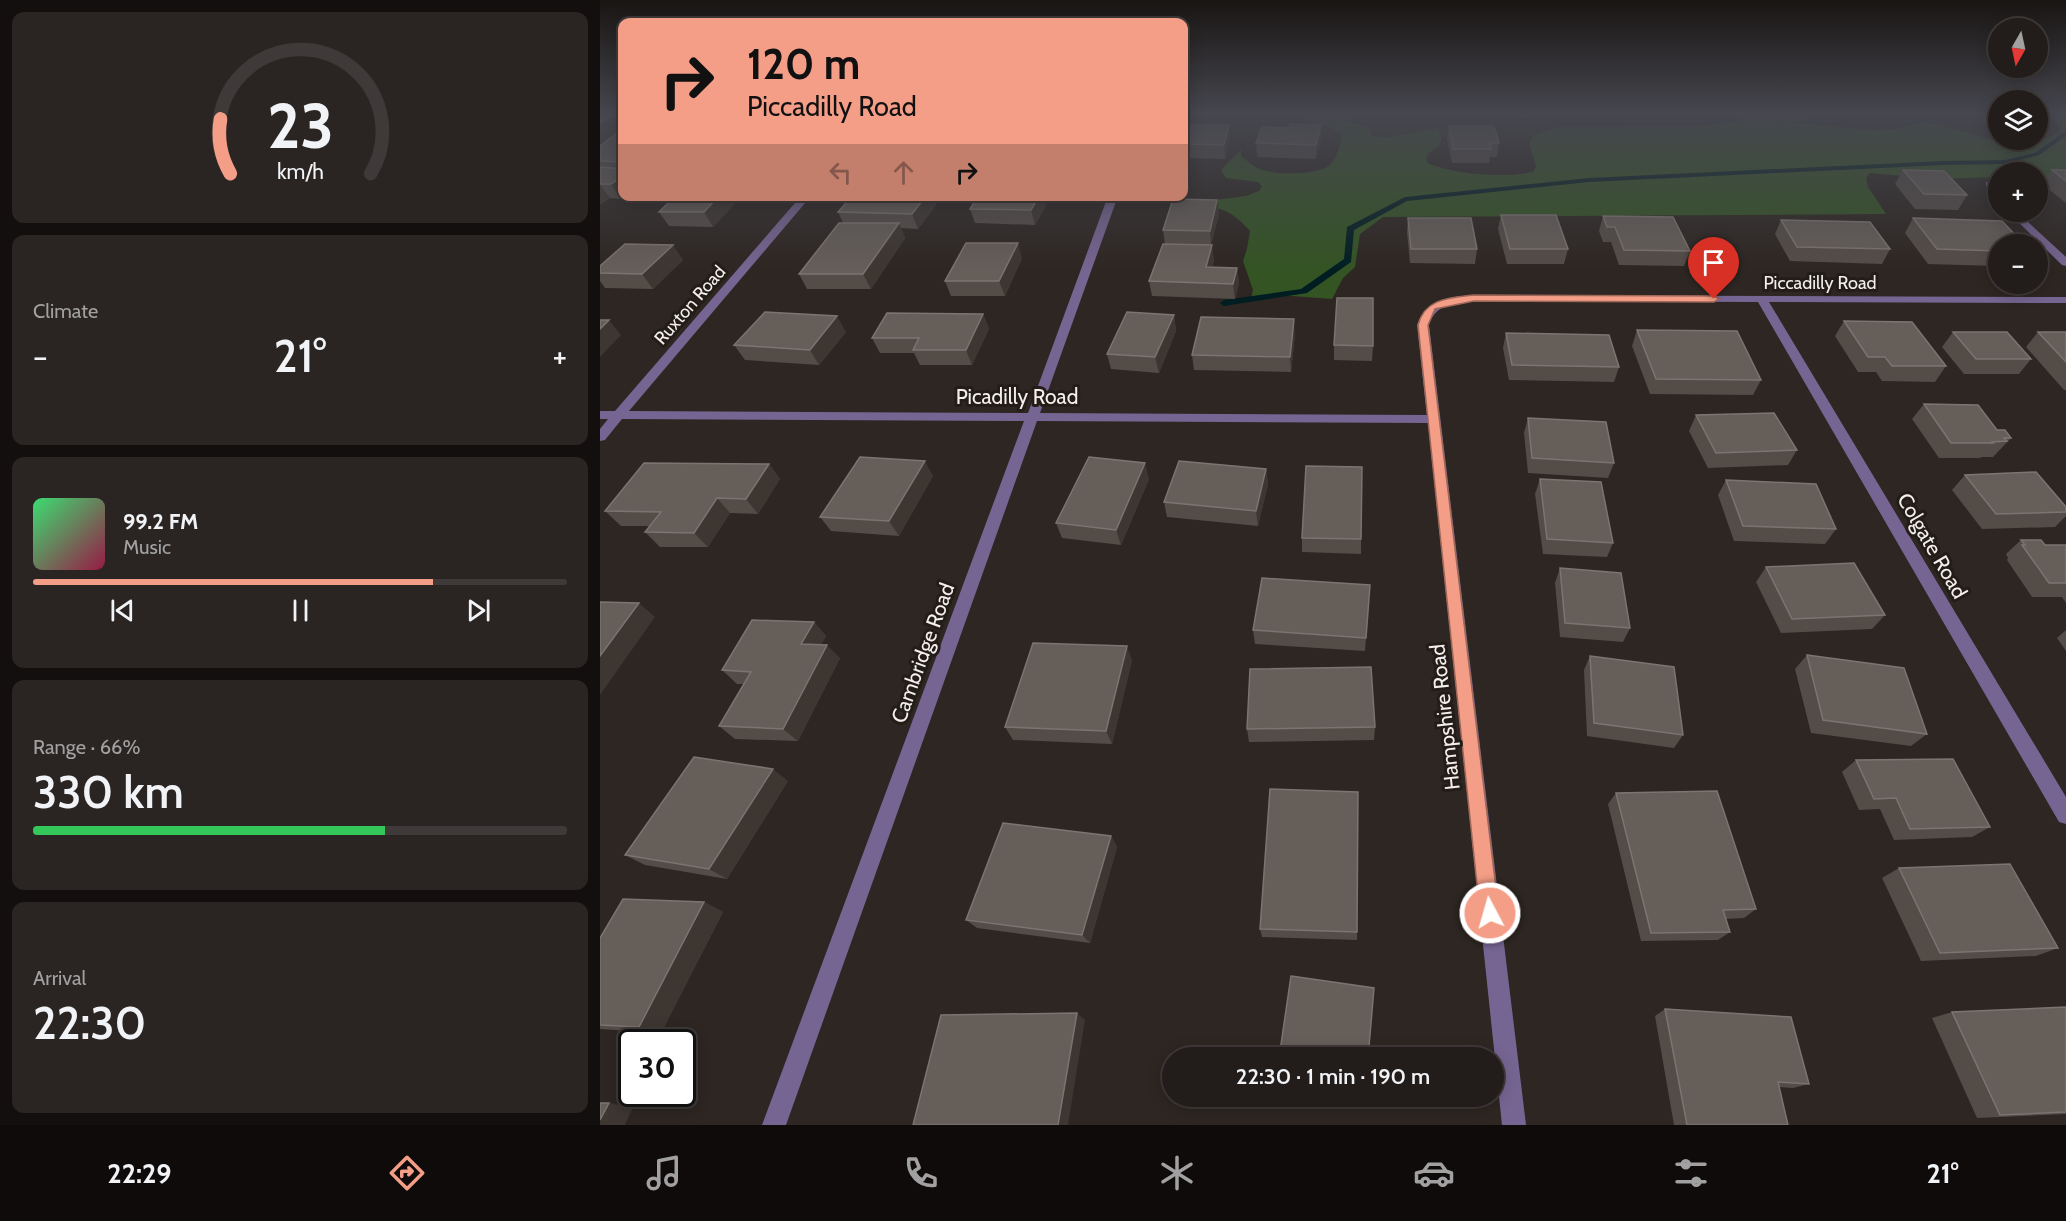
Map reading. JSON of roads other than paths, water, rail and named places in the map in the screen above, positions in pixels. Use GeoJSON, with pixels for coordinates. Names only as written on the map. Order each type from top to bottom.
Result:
{"type":"FeatureCollection","features":[{"type":"Feature","properties":{"kind":"street","name":"Ruxton Road"},"geometry":{"type":"LineString","coordinates":[[600,438],[803,201]]}},
{"type":"Feature","properties":{"kind":"street","name":"Cambridge Road"},"geometry":{"type":"LineString","coordinates":[[774,1125],[1111,201]]}},
{"type":"Feature","properties":{"kind":"street"},"geometry":{"type":"LineString","coordinates":[[2023,222],[2066,263]]}},
{"type":"Feature","properties":{"kind":"street","name":"Piccadilly Road"},"geometry":{"type":"LineString","coordinates":[[1432,307],[1451,301],[1474,298],[2066,300]]}},
{"type":"Feature","properties":{"kind":"street","name":"Colgate Road"},"geometry":{"type":"LineString","coordinates":[[1762,299],[2066,814]]}},
{"type":"Feature","properties":{"kind":"street","name":"Hampshire Road"},"geometry":{"type":"LineString","coordinates":[[1432,307],[1425,316],[1423,325],[1514,1125]]}},
{"type":"Feature","properties":{"kind":"street","name":"Picadilly Road"},"geometry":{"type":"LineString","coordinates":[[600,415],[1434,419]]}},
{"type":"Feature","properties":{"kind":"waterway"},"geometry":{"type":"LineString","coordinates":[[1224,303],[1304,291],[1348,260],[1350,229],[1405,199],[1589,180],[1870,166]]}}]}
